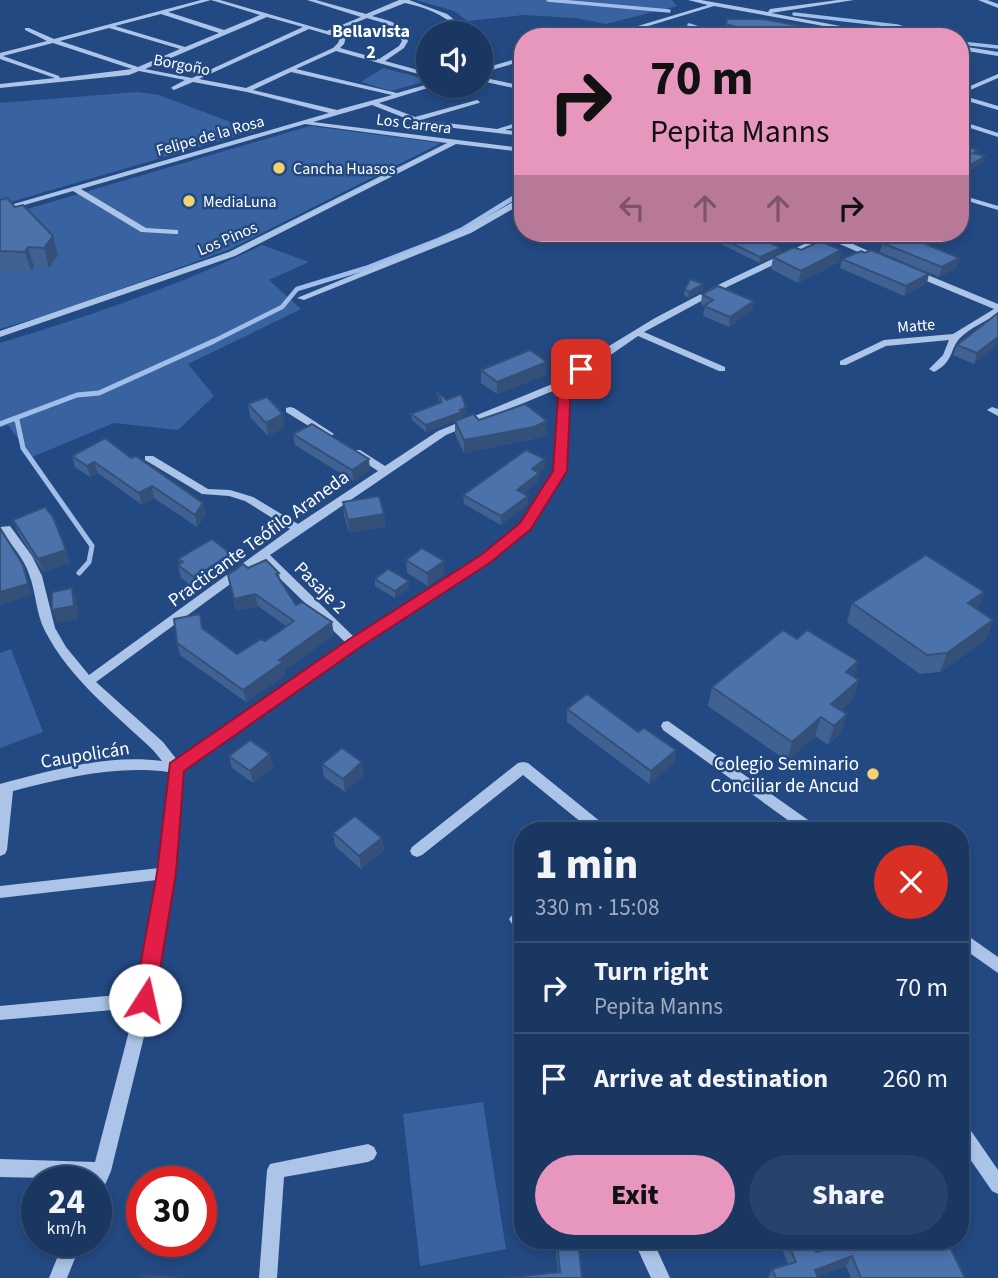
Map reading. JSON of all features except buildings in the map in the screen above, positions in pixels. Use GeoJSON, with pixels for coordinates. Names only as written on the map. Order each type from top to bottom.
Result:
{"type":"FeatureCollection","features":[{"type":"Feature","properties":{"kind":"street"},"geometry":{"type":"LineString","coordinates":[[0,56],[208,0]]}},
{"type":"Feature","properties":{"kind":"street"},"geometry":{"type":"LineString","coordinates":[[214,0],[342,37],[338,46],[247,90]]}},
{"type":"Feature","properties":{"kind":"street"},"geometry":{"type":"LineString","coordinates":[[310,0],[393,24],[403,35],[402,47],[381,61]]}},
{"type":"Feature","properties":{"kind":"street"},"geometry":{"type":"LineString","coordinates":[[329,32],[403,0],[440,12],[453,21]]}},
{"type":"Feature","properties":{"kind":"street"},"geometry":{"type":"LineString","coordinates":[[691,0],[835,28]]}},
{"type":"Feature","properties":{"kind":"street"},"geometry":{"type":"LineString","coordinates":[[760,13],[851,0]]}},
{"type":"Feature","properties":{"kind":"street"},"geometry":{"type":"LineString","coordinates":[[981,0],[998,6]]}},
{"type":"Feature","properties":{"kind":"street"},"geometry":{"type":"LineString","coordinates":[[636,28],[716,5]]}},
{"type":"Feature","properties":{"kind":"street"},"geometry":{"type":"LineString","coordinates":[[160,12],[223,32]]}},
{"type":"Feature","properties":{"kind":"street"},"geometry":{"type":"LineString","coordinates":[[5,95],[2,86],[141,70],[266,15]]}},
{"type":"Feature","properties":{"kind":"street"},"geometry":{"type":"LineString","coordinates":[[109,26],[185,49]]}},
{"type":"Feature","properties":{"kind":"street"},"geometry":{"type":"LineString","coordinates":[[174,88],[309,27]]}},
{"type":"Feature","properties":{"kind":"street","name":"Borgoño"},"geometry":{"type":"LineString","coordinates":[[27,29],[53,41],[141,70],[247,90],[336,113]]}},
{"type":"Feature","properties":{"kind":"street"},"geometry":{"type":"LineString","coordinates":[[338,46],[416,71]]}},
{"type":"Feature","properties":{"kind":"street"},"geometry":{"type":"LineString","coordinates":[[969,49],[998,54]]}},
{"type":"Feature","properties":{"kind":"street"},"geometry":{"type":"LineString","coordinates":[[0,56],[61,78]]}},
{"type":"Feature","properties":{"kind":"street"},"geometry":{"type":"LineString","coordinates":[[493,68],[514,62]]}},
{"type":"Feature","properties":{"kind":"street"},"geometry":{"type":"LineString","coordinates":[[290,69],[398,94]]}},
{"type":"Feature","properties":{"kind":"street"},"geometry":{"type":"LineString","coordinates":[[969,90],[996,78]]}},
{"type":"Feature","properties":{"kind":"street"},"geometry":{"type":"LineString","coordinates":[[493,82],[514,86]]}},
{"type":"Feature","properties":{"kind":"street","name":"Felipe de la Rosa"},"geometry":{"type":"LineString","coordinates":[[0,210],[416,89]]}},
{"type":"Feature","properties":{"kind":"street"},"geometry":{"type":"LineString","coordinates":[[969,97],[998,107]]}},
{"type":"Feature","properties":{"kind":"street"},"geometry":{"type":"LineString","coordinates":[[372,102],[414,120],[514,133]]}},
{"type":"Feature","properties":{"kind":"street"},"geometry":{"type":"LineString","coordinates":[[414,120],[477,102]]}},
{"type":"Feature","properties":{"kind":"street","name":"Los Carrera"},"geometry":{"type":"LineString","coordinates":[[301,122],[514,149]]}},
{"type":"Feature","properties":{"kind":"street"},"geometry":{"type":"LineString","coordinates":[[495,131],[514,125]]}},
{"type":"Feature","properties":{"kind":"street"},"geometry":{"type":"LineString","coordinates":[[969,126],[998,135]]}},
{"type":"Feature","properties":{"kind":"street","name":"Los Pinos"},"geometry":{"type":"LineString","coordinates":[[0,334],[232,254],[454,142]]}},
{"type":"Feature","properties":{"kind":"street"},"geometry":{"type":"LineString","coordinates":[[75,189],[144,230],[175,232]]}},
{"type":"Feature","properties":{"kind":"street"},"geometry":{"type":"LineString","coordinates":[[969,199],[998,208]]}},
{"type":"Feature","properties":{"kind":"street"},"geometry":{"type":"LineString","coordinates":[[301,298],[457,236],[514,205]]}},
{"type":"Feature","properties":{"kind":"street","name":"Practicante Teófilo Araneda"},"geometry":{"type":"LineString","coordinates":[[88,682],[298,529],[442,433],[565,382],[597,356],[637,332],[811,242]]}},
{"type":"Feature","properties":{"kind":"street"},"geometry":{"type":"LineString","coordinates":[[845,242],[888,261]]}},
{"type":"Feature","properties":{"kind":"street"},"geometry":{"type":"LineString","coordinates":[[901,267],[998,309]]}},
{"type":"Feature","properties":{"kind":"street","name":"Matte"},"geometry":{"type":"LineString","coordinates":[[843,363],[884,343],[955,337],[998,309]]}},
{"type":"Feature","properties":{"kind":"street"},"geometry":{"type":"LineString","coordinates":[[637,332],[722,369]]}},
{"type":"Feature","properties":{"kind":"street","name":"Matte"},"geometry":{"type":"LineString","coordinates":[[934,369],[947,356],[955,337]]}},
{"type":"Feature","properties":{"kind":"street"},"geometry":{"type":"LineString","coordinates":[[176,768],[354,644],[486,559],[526,526],[560,471],[565,382]]}},
{"type":"Feature","properties":{"kind":"street"},"geometry":{"type":"LineString","coordinates":[[290,410],[337,440]]}},
{"type":"Feature","properties":{"kind":"street"},"geometry":{"type":"LineString","coordinates":[[349,447],[384,470]]}},
{"type":"Feature","properties":{"kind":"street"},"geometry":{"type":"LineString","coordinates":[[149,458],[206,492],[230,493],[249,499],[298,529]]}},
{"type":"Feature","properties":{"kind":"street"},"geometry":{"type":"LineString","coordinates":[[0,531],[6,529],[28,559],[36,576],[49,628],[62,650],[88,682],[158,746],[176,768],[166,873],[145,1000],[102,1166]]}},
{"type":"Feature","properties":{"kind":"street","name":"Pasaje 2"},"geometry":{"type":"LineString","coordinates":[[263,555],[354,644]]}},
{"type":"Feature","properties":{"kind":"street"},"geometry":{"type":"LineString","coordinates":[[668,726],[801,822]]}},
{"type":"Feature","properties":{"kind":"street","name":"Caupolicán"},"geometry":{"type":"LineString","coordinates":[[3,788],[88,769],[153,764],[176,768]]}},
{"type":"Feature","properties":{"kind":"street"},"geometry":{"type":"LineString","coordinates":[[417,851],[523,767],[591,822]]}},
{"type":"Feature","properties":{"kind":"street"},"geometry":{"type":"LineString","coordinates":[[0,850],[3,788]]}},
{"type":"Feature","properties":{"kind":"street"},"geometry":{"type":"LineString","coordinates":[[0,892],[166,873]]}},
{"type":"Feature","properties":{"kind":"street"},"geometry":{"type":"LineString","coordinates":[[969,945],[998,965]]}},
{"type":"Feature","properties":{"kind":"street"},"geometry":{"type":"LineString","coordinates":[[0,1013],[145,1000]]}},
{"type":"Feature","properties":{"kind":"street"},"geometry":{"type":"LineString","coordinates":[[969,1143],[998,1185]]}},
{"type":"Feature","properties":{"kind":"street"},"geometry":{"type":"LineString","coordinates":[[268,1278],[276,1170],[368,1153]]}},
{"type":"Feature","properties":{"kind":"street"},"geometry":{"type":"LineString","coordinates":[[0,1168],[21,1170]]}},
{"type":"Feature","properties":{"kind":"street"},"geometry":{"type":"LineString","coordinates":[[647,1249],[662,1278]]}},
{"type":"Feature","properties":{"kind":"street"},"geometry":{"type":"LineString","coordinates":[[58,1278],[67,1257]]}},
{"type":"Feature","properties":{"kind":"shaded area"},"geometry":{"type":"Polygon","coordinates":[[[416,0],[672,0],[677,6],[606,24],[576,18],[524,15],[468,21],[454,11],[416,0]]]}},
{"type":"Feature","properties":{"kind":"shaded area"},"geometry":{"type":"Polygon","coordinates":[[[383,68],[416,76],[416,84],[391,91],[361,82],[383,68]]]}},
{"type":"Feature","properties":{"kind":"shaded area"},"geometry":{"type":"Polygon","coordinates":[[[137,92],[159,95],[254,131],[0,205],[0,103],[137,92]]]}},
{"type":"Feature","properties":{"kind":"shaded area"},"geometry":{"type":"Polygon","coordinates":[[[310,126],[441,143],[228,250],[54,313],[0,329],[0,217],[310,126]]]}},
{"type":"Feature","properties":{"kind":"shaded area"},"geometry":{"type":"Polygon","coordinates":[[[262,245],[309,262],[269,280],[301,309],[188,364],[214,396],[178,430],[114,423],[32,457],[8,425],[0,428],[0,343],[133,299],[199,274],[262,245]]]}},
{"type":"Feature","properties":{"kind":"shaded area"},"geometry":{"type":"Polygon","coordinates":[[[11,649],[43,732],[0,748],[0,653],[11,649]]]}},
{"type":"Feature","properties":{"kind":"shaded area"},"geometry":{"type":"Polygon","coordinates":[[[483,1102],[506,1249],[420,1266],[403,1114],[483,1102]]]}},
{"type":"Feature","properties":{"kind":"waterway"},"geometry":{"type":"LineString","coordinates":[[548,0],[669,11]]}},
{"type":"Feature","properties":{"kind":"waterway"},"geometry":{"type":"LineString","coordinates":[[794,14],[903,28]]}},
{"type":"Feature","properties":{"kind":"waterway"},"geometry":{"type":"LineString","coordinates":[[689,25],[698,28]]}},
{"type":"Feature","properties":{"kind":"waterway"},"geometry":{"type":"LineString","coordinates":[[969,44],[998,47]]}},
{"type":"Feature","properties":{"kind":"waterway"},"geometry":{"type":"LineString","coordinates":[[214,341],[282,307],[297,289],[366,268],[438,240],[463,229],[514,198]]}},
{"type":"Feature","properties":{"kind":"waterway"},"geometry":{"type":"LineString","coordinates":[[0,424],[77,395],[99,393],[214,341]]}},
{"type":"Feature","properties":{"kind":"waterway"},"geometry":{"type":"LineString","coordinates":[[210,343],[214,341]]}},
{"type":"Feature","properties":{"kind":"waterway"},"geometry":{"type":"LineString","coordinates":[[14,419],[17,420],[23,448],[92,546],[89,562],[79,573]]}},
{"type":"Feature","properties":{"kind":"place","name":"Cancha Huasos"},"geometry":{"type":"Point","coordinates":[279,168]}},
{"type":"Feature","properties":{"kind":"place","name":"MediaLuna"},"geometry":{"type":"Point","coordinates":[189,201]}},
{"type":"Feature","properties":{"kind":"place","name":"Colegio Seminario Conciliar de Ancud"},"geometry":{"type":"Point","coordinates":[873,774]}},
{"type":"Feature","properties":{"kind":"district","name":"Bellavista 2"},"geometry":{"type":"Point","coordinates":[371,41]}},
{"type":"Feature","properties":{"kind":"route"},"geometry":{"type":"LineString","coordinates":[[145,1000],[166,873],[176,768],[354,644],[486,559],[526,526],[560,471],[565,382],[581,369]]}}]}
